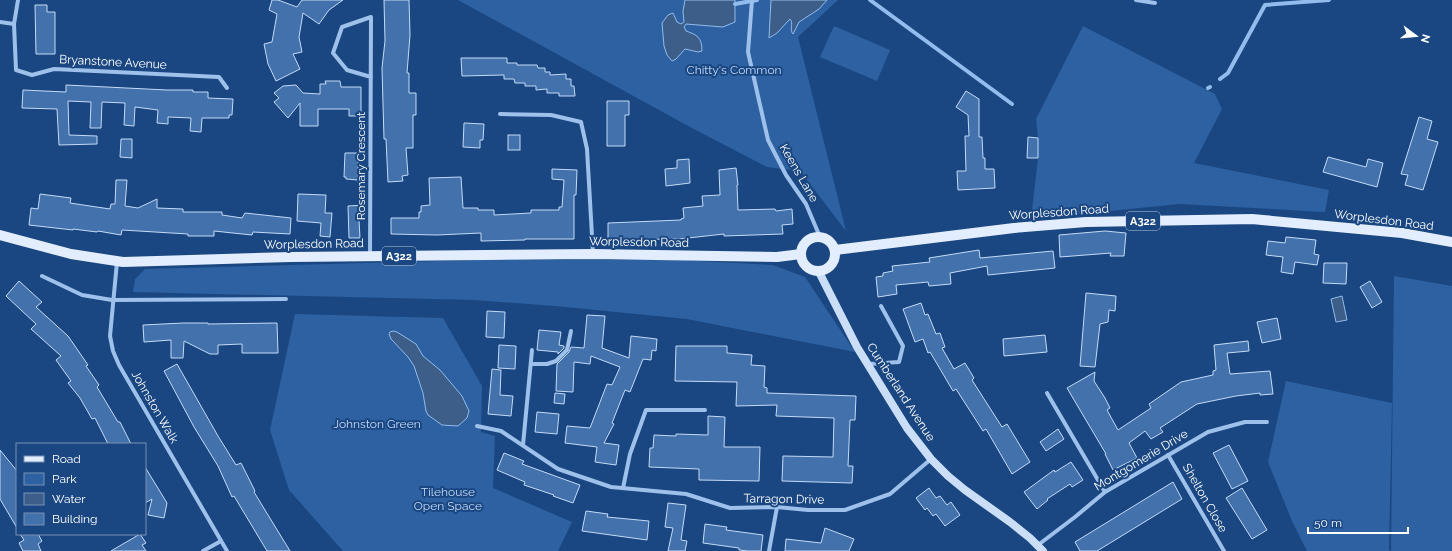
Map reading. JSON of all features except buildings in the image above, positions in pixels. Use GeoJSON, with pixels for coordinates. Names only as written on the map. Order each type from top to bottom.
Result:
{"type":"FeatureCollection","features":[{"type":"Feature","properties":{"kind":"main road","name":"Worplesdon Road"},"geometry":{"type":"LineString","coordinates":[[835,250],[1021,228],[1086,222],[1252,219],[1371,230],[1452,242]]}},
{"type":"Feature","properties":{"kind":"main road","name":"Worplesdon Road"},"geometry":{"type":"LineString","coordinates":[[0,235],[71,254],[117,262],[370,256],[593,254],[777,257],[801,254]]}},
{"type":"Feature","properties":{"kind":"main road"},"geometry":{"type":"LineString","coordinates":[[820,237],[831,242],[835,250],[832,265],[829,268],[819,272],[808,269],[802,260],[801,254],[802,249],[808,240],[820,237]]}},
{"type":"Feature","properties":{"kind":"street","name":"Bryanstone Avenue"},"geometry":{"type":"LineString","coordinates":[[18,0],[14,24],[16,70],[32,75],[54,68],[219,77],[227,88]]}},
{"type":"Feature","properties":{"kind":"street","name":"Keens Lane"},"geometry":{"type":"LineString","coordinates":[[752,0],[748,52],[768,140],[786,175],[806,204],[820,237]]}},
{"type":"Feature","properties":{"kind":"street"},"geometry":{"type":"LineString","coordinates":[[1136,0],[1155,3]]}},
{"type":"Feature","properties":{"kind":"street","name":"Rosemary Crescent"},"geometry":{"type":"LineString","coordinates":[[370,256],[372,17],[342,26],[333,53],[347,70],[371,77]]}},
{"type":"Feature","properties":{"kind":"street"},"geometry":{"type":"LineString","coordinates":[[0,22],[14,24]]}},
{"type":"Feature","properties":{"kind":"street"},"geometry":{"type":"LineString","coordinates":[[500,114],[551,115],[581,122],[587,149],[593,254]]}},
{"type":"Feature","properties":{"kind":"street","name":"Johnston Walk"},"geometry":{"type":"LineString","coordinates":[[117,262],[112,300],[110,336],[113,351],[119,366],[227,551]]}},
{"type":"Feature","properties":{"kind":"street","name":"Cumberland Avenue"},"geometry":{"type":"LineString","coordinates":[[819,272],[857,347],[869,364],[907,428],[931,459],[964,490],[1010,522],[1040,548]]}},
{"type":"Feature","properties":{"kind":"street"},"geometry":{"type":"LineString","coordinates":[[42,276],[82,295],[112,300],[286,299]]}},
{"type":"Feature","properties":{"kind":"street"},"geometry":{"type":"LineString","coordinates":[[869,364],[899,362],[903,346],[881,306]]}},
{"type":"Feature","properties":{"kind":"street"},"geometry":{"type":"LineString","coordinates":[[531,364],[547,364],[556,361],[567,350],[571,331]]}},
{"type":"Feature","properties":{"kind":"street"},"geometry":{"type":"LineString","coordinates":[[523,445],[532,350]]}},
{"type":"Feature","properties":{"kind":"street"},"geometry":{"type":"LineString","coordinates":[[1047,393],[1105,492]]}},
{"type":"Feature","properties":{"kind":"street"},"geometry":{"type":"LineString","coordinates":[[623,488],[630,454],[646,410],[705,410]]}},
{"type":"Feature","properties":{"kind":"street","name":"Montgomerie Drive"},"geometry":{"type":"LineString","coordinates":[[1040,548],[1105,492],[1208,432],[1245,422],[1267,422]]}},
{"type":"Feature","properties":{"kind":"street","name":"Tarragon Drive"},"geometry":{"type":"LineString","coordinates":[[477,426],[501,430],[558,469],[611,487],[686,494],[730,508],[777,507],[808,510],[845,510],[890,494],[931,459]]}},
{"type":"Feature","properties":{"kind":"street","name":"Shelton Close"},"geometry":{"type":"LineString","coordinates":[[1168,455],[1224,551]]}},
{"type":"Feature","properties":{"kind":"street"},"geometry":{"type":"LineString","coordinates":[[769,551],[777,507]]}},
{"type":"Feature","properties":{"kind":"street"},"geometry":{"type":"LineString","coordinates":[[203,551],[221,541]]}},
{"type":"Feature","properties":{"kind":"green space","name":"Chitty's Common"},"geometry":{"type":"Polygon","coordinates":[[[458,0],[838,0],[798,37],[846,231],[800,171],[767,167],[690,127],[458,0]]]}},
{"type":"Feature","properties":{"kind":"green space"},"geometry":{"type":"Polygon","coordinates":[[[834,26],[890,50],[877,81],[820,57],[834,26]]]}},
{"type":"Feature","properties":{"kind":"green space"},"geometry":{"type":"Polygon","coordinates":[[[1083,26],[1215,94],[1222,109],[1194,163],[1329,190],[1325,212],[1179,204],[1031,219],[1038,158],[1036,119],[1083,26]]]}},
{"type":"Feature","properties":{"kind":"green space"},"geometry":{"type":"Polygon","coordinates":[[[478,260],[680,260],[773,265],[805,277],[855,352],[687,319],[555,306],[474,300],[133,292],[135,279],[145,269],[478,260]]]}},
{"type":"Feature","properties":{"kind":"green space"},"geometry":{"type":"Polygon","coordinates":[[[1394,276],[1452,286],[1452,551],[1391,551],[1394,276]]]}},
{"type":"Feature","properties":{"kind":"green space","name":"Johnston Green"},"geometry":{"type":"Polygon","coordinates":[[[295,314],[443,318],[482,386],[481,432],[495,436],[493,488],[572,522],[558,551],[343,551],[289,490],[270,430],[295,314]]]}},
{"type":"Feature","properties":{"kind":"green space"},"geometry":{"type":"Polygon","coordinates":[[[1286,381],[1392,403],[1389,550],[1391,551],[1307,551],[1292,521],[1268,462],[1286,381]]]}},
{"type":"Feature","properties":{"kind":"water"},"geometry":{"type":"Polygon","coordinates":[[[685,0],[735,0],[735,22],[723,27],[686,24],[684,27],[686,31],[696,35],[700,40],[702,51],[698,52],[685,49],[676,59],[672,61],[667,55],[664,46],[662,23],[668,15],[673,13],[677,22],[681,24],[684,22],[683,11],[685,0]]]}},
{"type":"Feature","properties":{"kind":"water"},"geometry":{"type":"Polygon","coordinates":[[[771,0],[827,0],[819,9],[799,22],[793,34],[791,31],[792,22],[790,19],[777,33],[769,38],[771,0]]]}},
{"type":"Feature","properties":{"kind":"water"},"geometry":{"type":"Polygon","coordinates":[[[1342,296],[1347,320],[1336,322],[1331,299],[1342,296]]]}},
{"type":"Feature","properties":{"kind":"water"},"geometry":{"type":"Polygon","coordinates":[[[393,331],[416,344],[423,356],[440,370],[462,396],[469,411],[467,418],[458,426],[442,425],[428,415],[423,393],[414,366],[408,357],[391,339],[389,334],[393,331]]]}},
{"type":"Feature","properties":{"kind":"waterway"},"geometry":{"type":"LineString","coordinates":[[735,4],[757,0]]}},
{"type":"Feature","properties":{"kind":"waterway"},"geometry":{"type":"LineString","coordinates":[[870,0],[1012,104]]}},
{"type":"Feature","properties":{"kind":"waterway"},"geometry":{"type":"LineString","coordinates":[[1220,79],[1228,73],[1265,5],[1329,0]]}},
{"type":"Feature","properties":{"kind":"park label","name":"Tilehouse Open Space"},"geometry":{"type":"Point","coordinates":[448,499]}}]}
